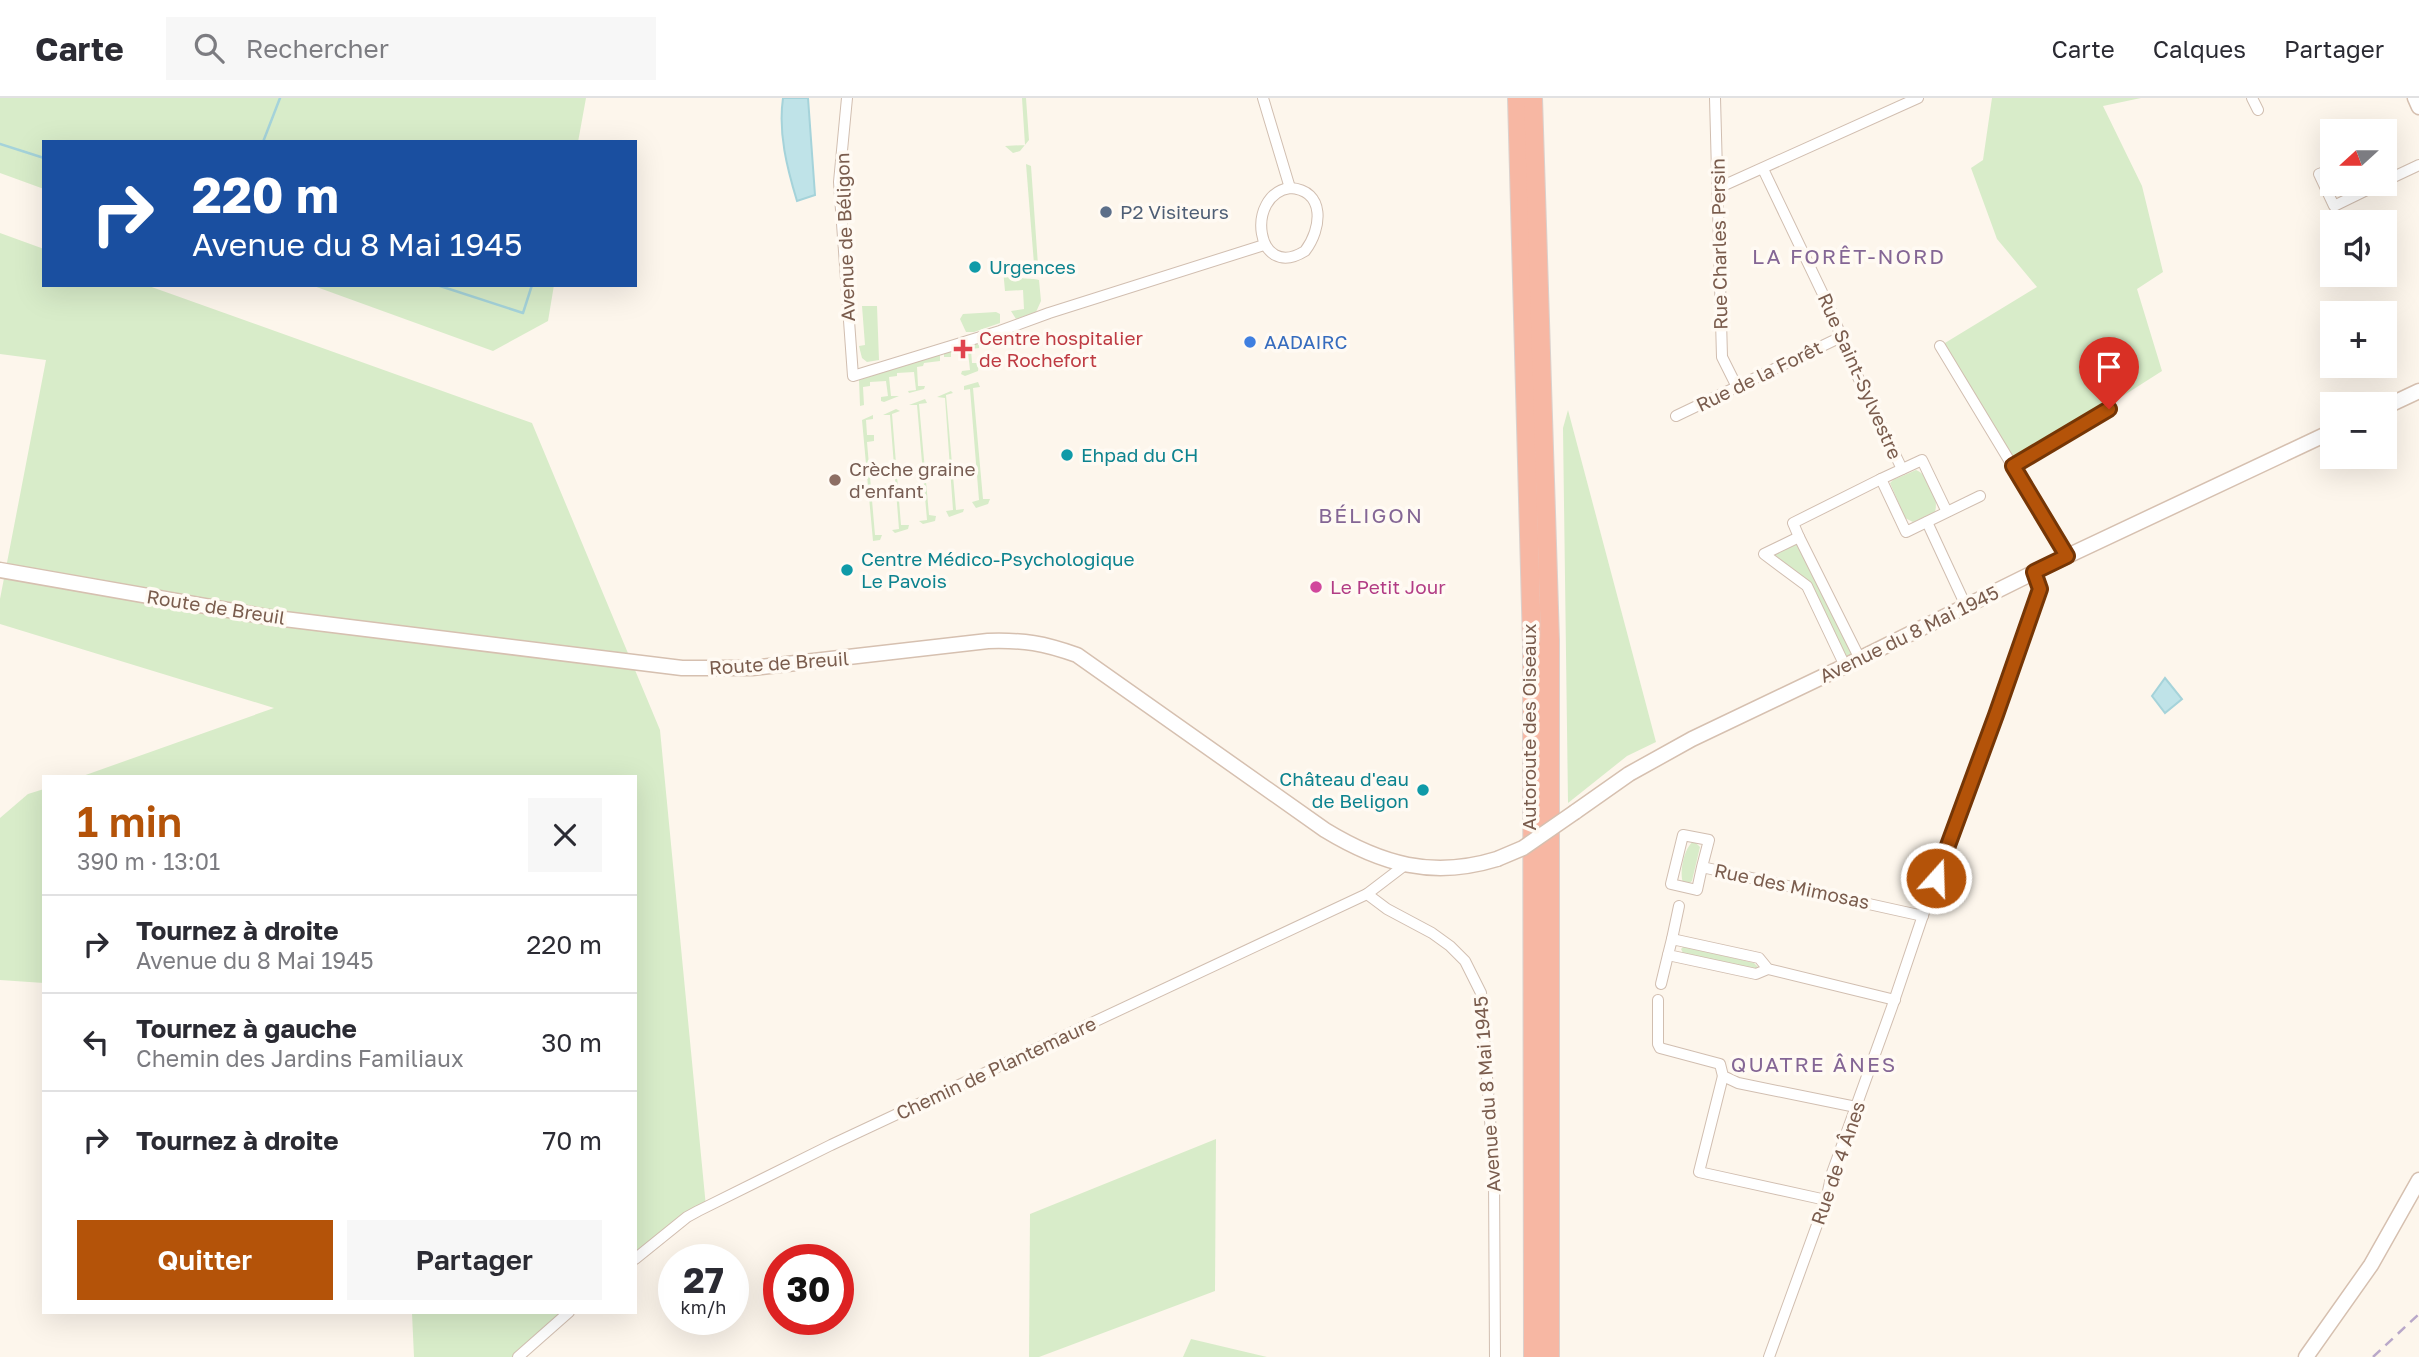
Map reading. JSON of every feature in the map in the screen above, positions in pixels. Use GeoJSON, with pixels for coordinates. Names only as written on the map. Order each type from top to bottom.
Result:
{"type":"FeatureCollection","features":[{"type":"Feature","properties":{"kind":"highway","name":"Autoroute des Oiseaux"},"geometry":{"type":"LineString","coordinates":[[1517,98],[1532,631],[1533,1357]]}},
{"type":"Feature","properties":{"kind":"highway","name":"Autoroute des Oiseaux"},"geometry":{"type":"LineString","coordinates":[[1533,98],[1550,640],[1550,1357]]}},
{"type":"Feature","properties":{"kind":"highway"},"geometry":{"type":"LineString","coordinates":[[1523,1357],[1533,1188]]}},
{"type":"Feature","properties":{"kind":"highway"},"geometry":{"type":"LineString","coordinates":[[1551,1261],[1558,1357]]}},
{"type":"Feature","properties":{"kind":"street","name":"Avenue de Béligon"},"geometry":{"type":"LineString","coordinates":[[847,98],[839,182],[853,376],[1264,245]]}},
{"type":"Feature","properties":{"kind":"street"},"geometry":{"type":"LineString","coordinates":[[1263,98],[1290,188]]}},
{"type":"Feature","properties":{"kind":"street","name":"Rue Charles Persin"},"geometry":{"type":"LineString","coordinates":[[1715,98],[1722,357],[1737,387]]}},
{"type":"Feature","properties":{"kind":"street"},"geometry":{"type":"LineString","coordinates":[[1718,188],[1918,98]]}},
{"type":"Feature","properties":{"kind":"street"},"geometry":{"type":"LineString","coordinates":[[2252,98],[2258,110]]}},
{"type":"Feature","properties":{"kind":"street"},"geometry":{"type":"LineString","coordinates":[[2414,98],[2419,107]]}},
{"type":"Feature","properties":{"kind":"street"},"geometry":{"type":"LineString","coordinates":[[2398,174],[2419,164]]}},
{"type":"Feature","properties":{"kind":"street","name":"Rue Saint-Sylvestre"},"geometry":{"type":"LineString","coordinates":[[1763,169],[1902,469]]}},
{"type":"Feature","properties":{"kind":"street"},"geometry":{"type":"LineString","coordinates":[[1290,188],[1309,194],[1318,209],[1317,222],[1309,245],[1300,254],[1285,257],[1272,253],[1264,245],[1260,229],[1266,208],[1276,193],[1290,188]]}},
{"type":"Feature","properties":{"kind":"street"},"geometry":{"type":"LineString","coordinates":[[2330,196],[2334,205],[2353,196]]}},
{"type":"Feature","properties":{"kind":"street","name":"Rue de la Forêt"},"geometry":{"type":"LineString","coordinates":[[1676,416],[1842,337]]}},
{"type":"Feature","properties":{"kind":"street"},"geometry":{"type":"LineString","coordinates":[[1940,346],[2067,556]]}},
{"type":"Feature","properties":{"kind":"street"},"geometry":{"type":"LineString","coordinates":[[2397,401],[2419,391]]}},
{"type":"Feature","properties":{"kind":"street"},"geometry":{"type":"LineString","coordinates":[[2013,466],[2109,409]]}},
{"type":"Feature","properties":{"kind":"street","name":"Avenue du 8 Mai 1945"},"geometry":{"type":"LineString","coordinates":[[1497,859],[1530,844],[1629,774],[1692,739],[1845,667],[2067,556],[2320,437]]}},
{"type":"Feature","properties":{"kind":"street"},"geometry":{"type":"LineString","coordinates":[[1860,659],[1793,523],[1922,460],[1947,512]]}},
{"type":"Feature","properties":{"kind":"street"},"geometry":{"type":"LineString","coordinates":[[1881,479],[1906,532],[1980,496]]}},
{"type":"Feature","properties":{"kind":"street"},"geometry":{"type":"LineString","coordinates":[[1927,522],[1966,606]]}},
{"type":"Feature","properties":{"kind":"street"},"geometry":{"type":"LineString","coordinates":[[1799,537],[1763,554],[1807,586],[1845,667]]}},
{"type":"Feature","properties":{"kind":"street","name":"Route de Breuil"},"geometry":{"type":"LineString","coordinates":[[0,570],[268,617],[682,668],[752,668],[988,641],[1022,640],[1048,645],[1077,655],[1354,848],[1405,865],[1452,869],[1497,859]]}},
{"type":"Feature","properties":{"kind":"street","name":"Rue de 4 Ânes"},"geometry":{"type":"LineString","coordinates":[[1769,1357],[2040,589],[2034,572]]}},
{"type":"Feature","properties":{"kind":"street","name":"Rue des Mimosas"},"geometry":{"type":"LineString","coordinates":[[1683,835],[1709,840],[1702,867],[1697,890],[1671,884],[1683,835]]}},
{"type":"Feature","properties":{"kind":"street"},"geometry":{"type":"LineString","coordinates":[[1367,894],[1405,865]]}},
{"type":"Feature","properties":{"kind":"street","name":"Rue des Mimosas"},"geometry":{"type":"LineString","coordinates":[[1702,867],[1923,916]]}},
{"type":"Feature","properties":{"kind":"street","name":"Avenue du 8 Mai 1945"},"geometry":{"type":"LineString","coordinates":[[1367,894],[1450,946],[1465,961],[1481,993],[1494,1175],[1495,1357]]}},
{"type":"Feature","properties":{"kind":"street","name":"Chemin de Plantemaure"},"geometry":{"type":"LineString","coordinates":[[637,1257],[687,1217],[722,1199],[831,1145],[1367,894]]}},
{"type":"Feature","properties":{"kind":"street"},"geometry":{"type":"LineString","coordinates":[[1661,984],[1679,906]]}},
{"type":"Feature","properties":{"kind":"street"},"geometry":{"type":"LineString","coordinates":[[1672,939],[1759,958],[1768,969]]}},
{"type":"Feature","properties":{"kind":"street"},"geometry":{"type":"LineString","coordinates":[[1668,955],[1756,974],[1768,969],[1895,1000]]}},
{"type":"Feature","properties":{"kind":"street"},"geometry":{"type":"LineString","coordinates":[[1658,1000],[1660,1048],[1720,1064],[1723,1076],[1699,1172],[1826,1200]]}},
{"type":"Feature","properties":{"kind":"street"},"geometry":{"type":"LineString","coordinates":[[1723,1076],[1738,1083],[1856,1107]]}},
{"type":"Feature","properties":{"kind":"street"},"geometry":{"type":"LineString","coordinates":[[2306,1357],[2371,1265],[2419,1180]]}},
{"type":"Feature","properties":{"kind":"street"},"geometry":{"type":"LineString","coordinates":[[518,1357],[567,1314]]}},
{"type":"Feature","properties":{"kind":"green space"},"geometry":{"type":"Polygon","coordinates":[[[0,98],[586,98],[578,140],[42,140],[42,188],[0,173],[0,98]]]}},
{"type":"Feature","properties":{"kind":"green space"},"geometry":{"type":"Polygon","coordinates":[[[1022,98],[1026,98],[1029,140],[1025,145],[1022,98]]]}},
{"type":"Feature","properties":{"kind":"green space"},"geometry":{"type":"Polygon","coordinates":[[[1992,98],[2141,98],[2103,106],[2142,186],[2163,272],[2137,289],[2162,371],[2013,466],[1940,346],[2037,287],[1997,239],[1971,168],[1983,160],[1992,98]]]}},
{"type":"Feature","properties":{"kind":"green space"},"geometry":{"type":"Polygon","coordinates":[[[1025,145],[1020,151],[1013,153],[1005,146],[1025,145]]]}},
{"type":"Feature","properties":{"kind":"green space"},"geometry":{"type":"Polygon","coordinates":[[[1026,164],[1031,166],[1038,265],[1035,271],[1025,271],[1023,266],[1034,264],[1026,164]]]}},
{"type":"Feature","properties":{"kind":"green space"},"geometry":{"type":"Polygon","coordinates":[[[0,233],[42,248],[42,287],[152,287],[532,423],[660,730],[706,1207],[637,1262],[637,775],[86,775],[274,708],[0,624],[0,599],[46,360],[0,354],[0,233]]]}},
{"type":"Feature","properties":{"kind":"green space"},"geometry":{"type":"Polygon","coordinates":[[[1014,268],[1021,278],[1039,280],[1041,301],[1036,312],[1016,319],[1011,311],[1024,309],[1023,290],[1005,291],[1003,269],[1014,268]]]}},
{"type":"Feature","properties":{"kind":"green space"},"geometry":{"type":"Polygon","coordinates":[[[317,287],[554,287],[548,321],[493,351],[317,287]]]}},
{"type":"Feature","properties":{"kind":"green space"},"geometry":{"type":"Polygon","coordinates":[[[862,306],[877,306],[879,360],[867,362],[862,358],[859,346],[865,345],[862,306]]]}},
{"type":"Feature","properties":{"kind":"green space"},"geometry":{"type":"Polygon","coordinates":[[[963,314],[1000,314],[1000,323],[974,332],[966,332],[960,319],[963,314]]]}},
{"type":"Feature","properties":{"kind":"green space"},"geometry":{"type":"Polygon","coordinates":[[[979,342],[979,348],[971,349],[972,363],[979,363],[978,371],[965,376],[961,374],[962,371],[970,370],[968,352],[951,353],[951,357],[944,357],[944,351],[979,342]]]}},
{"type":"Feature","properties":{"kind":"green space"},"geometry":{"type":"Polygon","coordinates":[[[940,353],[940,361],[924,363],[923,366],[917,367],[918,386],[925,386],[924,389],[909,393],[908,391],[916,390],[914,372],[897,373],[897,376],[889,377],[891,396],[899,396],[881,401],[881,397],[888,396],[886,381],[870,382],[870,386],[863,387],[864,405],[860,406],[859,380],[940,353]]]}},
{"type":"Feature","properties":{"kind":"green space"},"geometry":{"type":"Polygon","coordinates":[[[978,382],[980,387],[973,388],[983,499],[990,499],[988,504],[976,508],[972,502],[979,500],[970,389],[964,390],[964,386],[978,382]]]}},
{"type":"Feature","properties":{"kind":"green space"},"geometry":{"type":"Polygon","coordinates":[[[951,391],[953,393],[946,395],[956,510],[964,509],[963,512],[949,517],[946,511],[953,510],[945,398],[937,397],[951,391]]]}},
{"type":"Feature","properties":{"kind":"green space"},"geometry":{"type":"Polygon","coordinates":[[[925,399],[927,403],[919,404],[929,515],[936,516],[935,521],[923,524],[919,521],[927,520],[917,405],[909,405],[925,399]]]}},
{"type":"Feature","properties":{"kind":"green space"},"geometry":{"type":"Polygon","coordinates":[[[896,409],[900,411],[892,414],[901,525],[909,525],[908,529],[895,533],[892,530],[899,529],[890,415],[883,415],[896,409]]]}},
{"type":"Feature","properties":{"kind":"green space"},"geometry":{"type":"Polygon","coordinates":[[[1568,410],[1656,742],[1627,756],[1568,803],[1563,428],[1568,410]]]}},
{"type":"Feature","properties":{"kind":"green space"},"geometry":{"type":"Polygon","coordinates":[[[873,415],[873,419],[866,420],[867,435],[874,435],[874,441],[867,442],[875,535],[882,535],[880,540],[873,541],[862,420],[873,415]]]}},
{"type":"Feature","properties":{"kind":"green space"},"geometry":{"type":"Polygon","coordinates":[[[1916,470],[1929,482],[1936,506],[1935,512],[1913,522],[1905,518],[1890,483],[1916,470]]]}},
{"type":"Feature","properties":{"kind":"green space"},"geometry":{"type":"Polygon","coordinates":[[[1799,537],[1860,659],[1845,666],[1807,586],[1764,554],[1799,537]]]}},
{"type":"Feature","properties":{"kind":"green space"},"geometry":{"type":"Polygon","coordinates":[[[42,790],[42,983],[0,980],[0,818],[28,794],[42,790]]]}},
{"type":"Feature","properties":{"kind":"green space"},"geometry":{"type":"Polygon","coordinates":[[[1694,841],[1700,847],[1692,881],[1683,883],[1682,866],[1685,854],[1694,841]]]}},
{"type":"Feature","properties":{"kind":"green space"},"geometry":{"type":"Polygon","coordinates":[[[1684,946],[1754,963],[1758,967],[1754,969],[1683,953],[1681,949],[1684,946]]]}},
{"type":"Feature","properties":{"kind":"green space"},"geometry":{"type":"Polygon","coordinates":[[[1216,1139],[1215,1291],[1039,1357],[1029,1357],[1030,1214],[1216,1139]]]}},
{"type":"Feature","properties":{"kind":"green space"},"geometry":{"type":"Polygon","coordinates":[[[412,1314],[574,1314],[519,1357],[414,1357],[412,1314]]]}},
{"type":"Feature","properties":{"kind":"green space"},"geometry":{"type":"Polygon","coordinates":[[[1191,1339],[1267,1357],[1183,1357],[1191,1339]]]}},
{"type":"Feature","properties":{"kind":"water"},"geometry":{"type":"Polygon","coordinates":[[[783,98],[808,98],[815,195],[797,201],[783,137],[783,98]]]}},
{"type":"Feature","properties":{"kind":"water"},"geometry":{"type":"Polygon","coordinates":[[[2165,678],[2182,699],[2165,713],[2152,696],[2165,678]]]}},
{"type":"Feature","properties":{"kind":"waterway"},"geometry":{"type":"LineString","coordinates":[[264,140],[280,98]]}},
{"type":"Feature","properties":{"kind":"waterway"},"geometry":{"type":"LineString","coordinates":[[0,144],[42,157]]}},
{"type":"Feature","properties":{"kind":"waterway"},"geometry":{"type":"LineString","coordinates":[[443,287],[523,313],[531,287]]}},
{"type":"Feature","properties":{"kind":"railway"},"geometry":{"type":"LineString","coordinates":[[2373,1357],[2419,1314]]}},
{"type":"Feature","properties":{"kind":"place","name":"P2 Visiteurs"},"geometry":{"type":"Point","coordinates":[1106,212]}},
{"type":"Feature","properties":{"kind":"place","name":"Urgences"},"geometry":{"type":"Point","coordinates":[975,267]}},
{"type":"Feature","properties":{"kind":"place","name":"AADAIRC"},"geometry":{"type":"Point","coordinates":[1250,342]}},
{"type":"Feature","properties":{"kind":"place","name":"Centre hospitalier de Rochefort"},"geometry":{"type":"Point","coordinates":[963,349]}},
{"type":"Feature","properties":{"kind":"place","name":"Ehpad du CH"},"geometry":{"type":"Point","coordinates":[1067,455]}},
{"type":"Feature","properties":{"kind":"place","name":"Crèche graine d'enfant"},"geometry":{"type":"Point","coordinates":[835,480]}},
{"type":"Feature","properties":{"kind":"place","name":"Centre Médico-Psychologique Le Pavois"},"geometry":{"type":"Point","coordinates":[847,570]}},
{"type":"Feature","properties":{"kind":"place","name":"Le Petit Jour"},"geometry":{"type":"Point","coordinates":[1316,587]}},
{"type":"Feature","properties":{"kind":"place","name":"Château d'eau de Beligon"},"geometry":{"type":"Point","coordinates":[1423,790]}},
{"type":"Feature","properties":{"kind":"district","name":"LA FORÊT-NORD"},"geometry":{"type":"Point","coordinates":[1849,257]}},
{"type":"Feature","properties":{"kind":"district","name":"BÉLIGON"},"geometry":{"type":"Point","coordinates":[1371,516]}},
{"type":"Feature","properties":{"kind":"district","name":"QUATRE ÂNES"},"geometry":{"type":"Point","coordinates":[1814,1065]}},
{"type":"Feature","properties":{"kind":"route"},"geometry":{"type":"LineString","coordinates":[[1936,878],[2040,589],[2034,572],[2067,556],[2013,466],[2109,409]]}}]}
